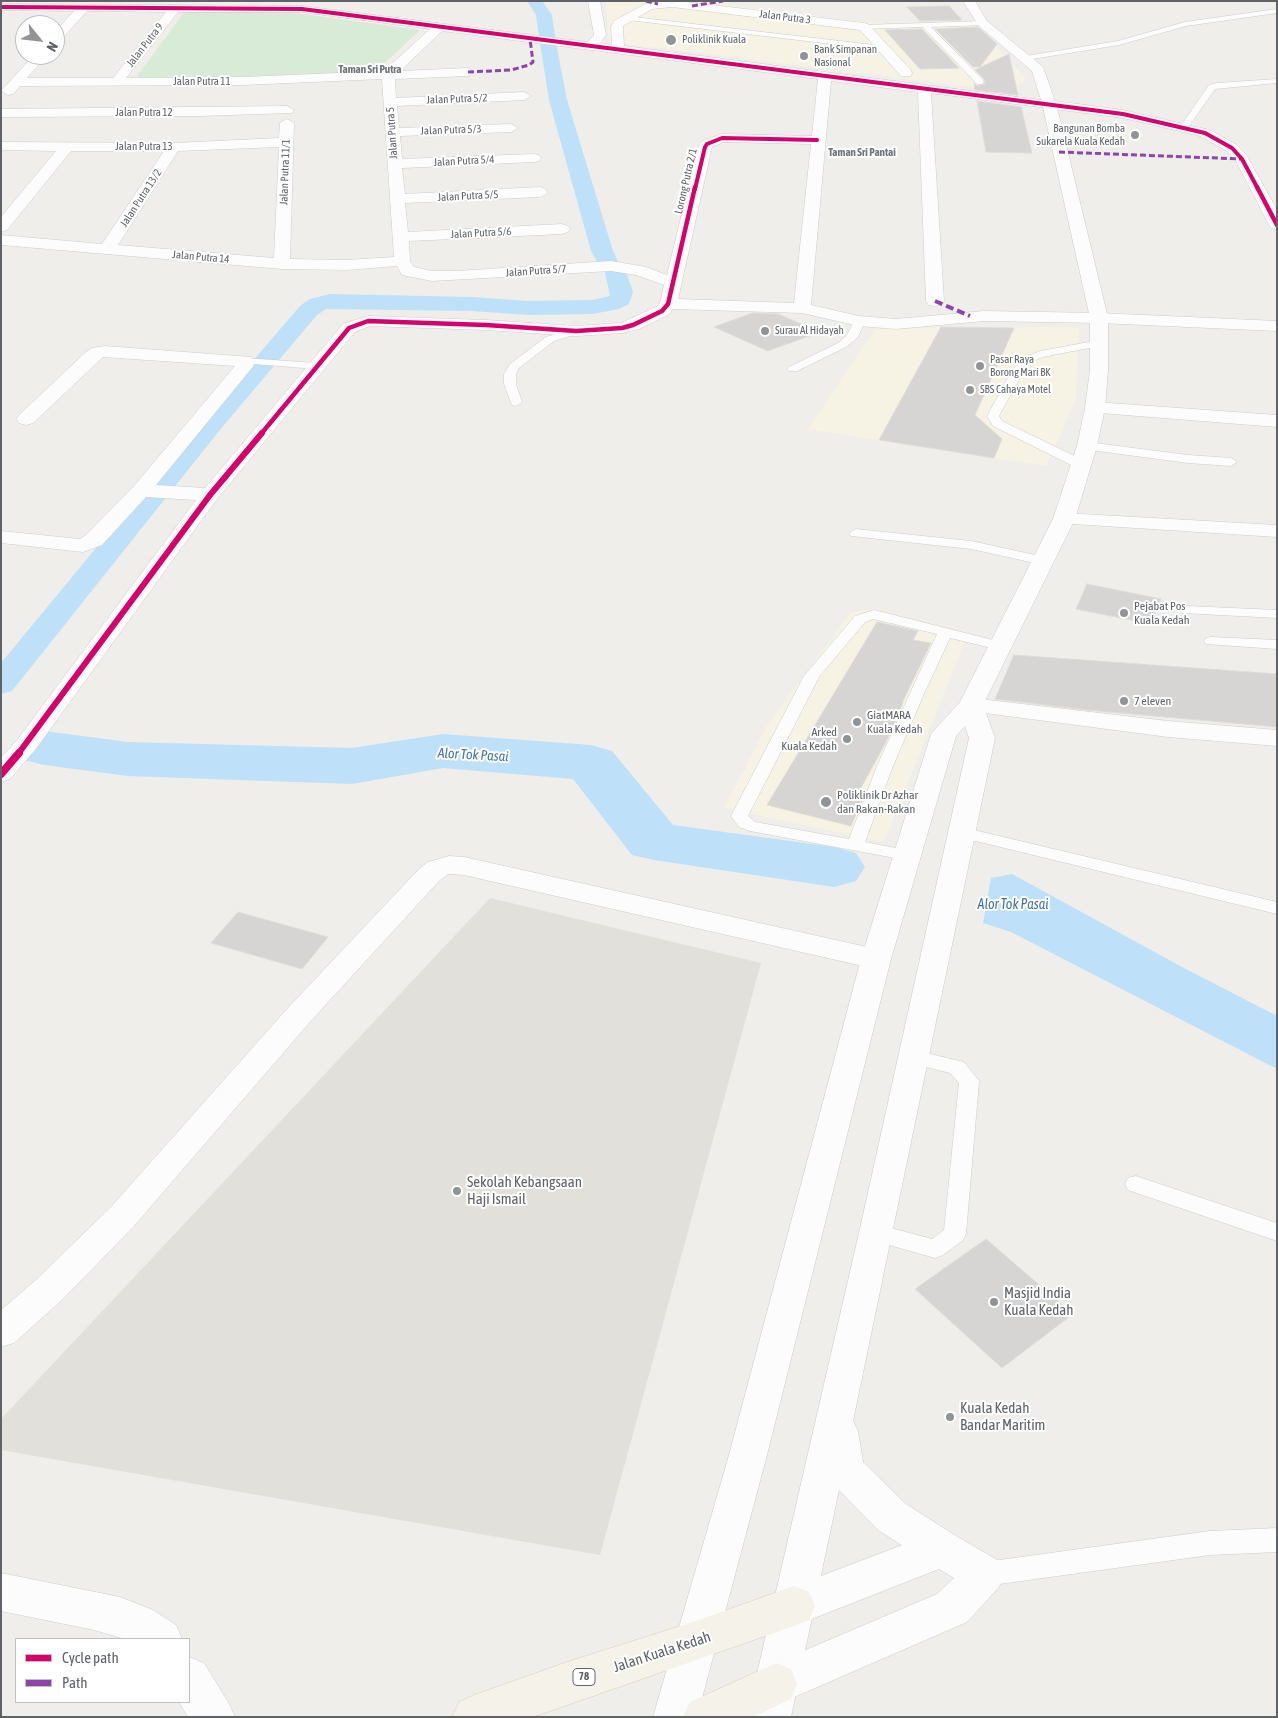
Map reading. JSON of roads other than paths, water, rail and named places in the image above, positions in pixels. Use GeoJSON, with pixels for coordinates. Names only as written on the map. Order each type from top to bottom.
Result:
{"type":"FeatureCollection","features":[{"type":"Feature","properties":{"kind":"main road","name":"Jalan Kuala Kedah"},"geometry":{"type":"LineString","coordinates":[[474,1717],[570,1682],[696,1641],[794,1606]]}},
{"type":"Feature","properties":{"kind":"main road"},"geometry":{"type":"LineString","coordinates":[[705,1717],[772,1701]]}},
{"type":"Feature","properties":{"kind":"street"},"geometry":{"type":"LineString","coordinates":[[590,47],[600,35],[594,1]]}},
{"type":"Feature","properties":{"kind":"street"},"geometry":{"type":"LineString","coordinates":[[675,1717],[748,1455],[876,959],[944,734],[970,705],[1064,520],[1082,465],[1095,408],[1100,343],[1099,318],[1048,97],[1038,70],[983,23],[969,1]]}},
{"type":"Feature","properties":{"kind":"street","name":"Jalan Putra 3"},"geometry":{"type":"LineString","coordinates":[[628,18],[648,6],[666,3],[864,26]]}},
{"type":"Feature","properties":{"kind":"street"},"geometry":{"type":"LineString","coordinates":[[1,8],[175,8],[220,4],[304,5],[380,14],[439,27],[590,47],[618,44],[860,68],[906,73],[929,82]]}},
{"type":"Feature","properties":{"kind":"street"},"geometry":{"type":"LineString","coordinates":[[65,28],[83,8]]}},
{"type":"Feature","properties":{"kind":"street","name":"Jalan Putra 9"},"geometry":{"type":"LineString","coordinates":[[116,82],[175,8]]}},
{"type":"Feature","properties":{"kind":"street"},"geometry":{"type":"LineString","coordinates":[[618,44],[616,27],[628,18]]}},
{"type":"Feature","properties":{"kind":"street"},"geometry":{"type":"LineString","coordinates":[[864,26],[906,73]]}},
{"type":"Feature","properties":{"kind":"street"},"geometry":{"type":"LineString","coordinates":[[388,75],[439,27]]}},
{"type":"Feature","properties":{"kind":"street"},"geometry":{"type":"LineString","coordinates":[[618,44],[825,76],[929,82],[1048,97],[1184,127],[1219,140],[1232,148],[1242,159],[1277,225]]}},
{"type":"Feature","properties":{"kind":"street"},"geometry":{"type":"LineString","coordinates":[[872,58],[884,48]]}},
{"type":"Feature","properties":{"kind":"street"},"geometry":{"type":"LineString","coordinates":[[1,99],[32,65]]}},
{"type":"Feature","properties":{"kind":"street"},"geometry":{"type":"LineString","coordinates":[[847,78],[860,68]]}},
{"type":"Feature","properties":{"kind":"street","name":"Jalan Putra 11"},"geometry":{"type":"LineString","coordinates":[[17,82],[203,82],[468,72]]}},
{"type":"Feature","properties":{"kind":"street","name":"Jalan Putra 5"},"geometry":{"type":"LineString","coordinates":[[388,75],[402,261]]}},
{"type":"Feature","properties":{"kind":"street"},"geometry":{"type":"LineString","coordinates":[[802,308],[825,76]]}},
{"type":"Feature","properties":{"kind":"street","name":"Jalan Putra 11/1"},"geometry":{"type":"LineString","coordinates":[[282,264],[288,79]]}},
{"type":"Feature","properties":{"kind":"street"},"geometry":{"type":"LineString","coordinates":[[961,80],[985,83]]}},
{"type":"Feature","properties":{"kind":"street"},"geometry":{"type":"LineString","coordinates":[[929,82],[935,300]]}},
{"type":"Feature","properties":{"kind":"street"},"geometry":{"type":"LineString","coordinates":[[1027,88],[1048,97]]}},
{"type":"Feature","properties":{"kind":"street","name":"Jalan Putra 5/2"},"geometry":{"type":"LineString","coordinates":[[390,102],[524,96]]}},
{"type":"Feature","properties":{"kind":"street","name":"Jalan Putra 12"},"geometry":{"type":"LineString","coordinates":[[1,113],[287,110]]}},
{"type":"Feature","properties":{"kind":"street","name":"Jalan Putra 5/3"},"geometry":{"type":"LineString","coordinates":[[392,132],[511,128]]}},
{"type":"Feature","properties":{"kind":"street","name":"Lorong Putra 2/1"},"geometry":{"type":"LineString","coordinates":[[668,304],[707,144],[722,138],[818,140]]}},
{"type":"Feature","properties":{"kind":"street","name":"Jalan Putra 13"},"geometry":{"type":"LineString","coordinates":[[1,146],[174,147],[286,142]]}},
{"type":"Feature","properties":{"kind":"street"},"geometry":{"type":"LineString","coordinates":[[1,227],[67,146]]}},
{"type":"Feature","properties":{"kind":"street","name":"Jalan Putra 13/2"},"geometry":{"type":"LineString","coordinates":[[107,249],[174,147]]}},
{"type":"Feature","properties":{"kind":"street","name":"Jalan Putra 5/4"},"geometry":{"type":"LineString","coordinates":[[394,164],[534,158]]}},
{"type":"Feature","properties":{"kind":"street","name":"Jalan Putra 5/5"},"geometry":{"type":"LineString","coordinates":[[397,199],[540,192]]}},
{"type":"Feature","properties":{"kind":"street","name":"Jalan Putra 5/6"},"geometry":{"type":"LineString","coordinates":[[400,237],[562,230]]}},
{"type":"Feature","properties":{"kind":"street","name":"Jalan Putra 14"},"geometry":{"type":"LineString","coordinates":[[1,240],[282,264],[346,265],[402,261]]}},
{"type":"Feature","properties":{"kind":"street","name":"Jalan Putra 5/7"},"geometry":{"type":"LineString","coordinates":[[402,261],[408,270],[432,276],[611,266],[640,271],[673,283]]}},
{"type":"Feature","properties":{"kind":"street"},"geometry":{"type":"LineString","coordinates":[[1,774],[26,745],[210,495],[349,328],[368,321],[486,325],[576,331],[622,328],[634,325],[662,311],[668,304],[802,308],[859,321],[896,324],[984,316],[1099,318],[1277,326]]}},
{"type":"Feature","properties":{"kind":"street"},"geometry":{"type":"LineString","coordinates":[[26,419],[90,357],[98,352],[253,362]]}},
{"type":"Feature","properties":{"kind":"street"},"geometry":{"type":"LineString","coordinates":[[1,537],[83,546],[94,540],[152,491],[245,365],[253,362]]}},
{"type":"Feature","properties":{"kind":"street"},"geometry":{"type":"LineString","coordinates":[[1095,408],[1277,421]]}},
{"type":"Feature","properties":{"kind":"street"},"geometry":{"type":"LineString","coordinates":[[152,491],[210,495]]}},
{"type":"Feature","properties":{"kind":"street"},"geometry":{"type":"LineString","coordinates":[[1064,520],[1277,531]]}},
{"type":"Feature","properties":{"kind":"street"},"geometry":{"type":"LineString","coordinates":[[970,705],[1168,729],[1277,738]]}},
{"type":"Feature","properties":{"kind":"street"},"geometry":{"type":"LineString","coordinates":[[772,1701],[837,1414],[982,738],[970,705]]}},
{"type":"Feature","properties":{"kind":"street"},"geometry":{"type":"LineString","coordinates":[[1,1332],[50,1289],[122,1217],[298,1016],[438,868],[449,865],[464,866],[876,959]]}},
{"type":"Feature","properties":{"kind":"street"},"geometry":{"type":"LineString","coordinates":[[772,1701],[952,1608],[985,1574],[892,1517],[845,1470],[837,1414]]}},
{"type":"Feature","properties":{"kind":"street"},"geometry":{"type":"LineString","coordinates":[[794,1606],[942,1549]]}},
{"type":"Feature","properties":{"kind":"street"},"geometry":{"type":"LineString","coordinates":[[1,1592],[94,1610],[120,1617],[138,1624],[159,1638]]}},
{"type":"Feature","properties":{"kind":"street"},"geometry":{"type":"LineString","coordinates":[[190,1680],[212,1717]]}},
{"type":"Feature","properties":{"kind":"lane"},"geometry":{"type":"LineString","coordinates":[[1026,58],[1119,43],[1185,24],[1277,10]]}},
{"type":"Feature","properties":{"kind":"lane"},"geometry":{"type":"LineString","coordinates":[[628,18],[884,48]]}},
{"type":"Feature","properties":{"kind":"lane"},"geometry":{"type":"LineString","coordinates":[[864,26],[983,23]]}},
{"type":"Feature","properties":{"kind":"lane"},"geometry":{"type":"LineString","coordinates":[[925,25],[985,83]]}},
{"type":"Feature","properties":{"kind":"lane"},"geometry":{"type":"LineString","coordinates":[[1184,127],[1212,88],[1217,85],[1277,82]]}},
{"type":"Feature","properties":{"kind":"lane"},"geometry":{"type":"LineString","coordinates":[[793,369],[842,345],[852,337],[859,321]]}},
{"type":"Feature","properties":{"kind":"lane"},"geometry":{"type":"LineString","coordinates":[[516,402],[510,384],[510,374],[514,366],[550,339],[576,331]]}},
{"type":"Feature","properties":{"kind":"lane"},"geometry":{"type":"LineString","coordinates":[[1082,465],[1003,426],[994,420],[993,416],[1018,370],[1032,358],[1040,354],[1100,343]]}},
{"type":"Feature","properties":{"kind":"lane"},"geometry":{"type":"LineString","coordinates":[[253,362],[316,366]]}},
{"type":"Feature","properties":{"kind":"lane"},"geometry":{"type":"LineString","coordinates":[[1087,446],[1188,459],[1231,462]]}},
{"type":"Feature","properties":{"kind":"lane"},"geometry":{"type":"LineString","coordinates":[[856,533],[971,545],[1044,561]]}},
{"type":"Feature","properties":{"kind":"lane"},"geometry":{"type":"LineString","coordinates":[[1187,610],[1277,614]]}},
{"type":"Feature","properties":{"kind":"lane"},"geometry":{"type":"LineString","coordinates":[[906,856],[750,826],[741,820],[740,812],[812,676],[860,619],[874,614],[1000,646]]}},
{"type":"Feature","properties":{"kind":"lane"},"geometry":{"type":"LineString","coordinates":[[855,846],[885,766],[945,633]]}},
{"type":"Feature","properties":{"kind":"lane"},"geometry":{"type":"LineString","coordinates":[[1212,641],[1277,645]]}},
{"type":"Feature","properties":{"kind":"lane"},"geometry":{"type":"LineString","coordinates":[[961,832],[1277,908]]}},
{"type":"Feature","properties":{"kind":"lane"},"geometry":{"type":"LineString","coordinates":[[876,1233],[935,1249],[955,1234],[969,1081],[957,1067],[913,1057]]}},
{"type":"Feature","properties":{"kind":"lane"},"geometry":{"type":"LineString","coordinates":[[1136,1184],[1277,1232]]}},
{"type":"Feature","properties":{"kind":"lane"},"geometry":{"type":"LineString","coordinates":[[985,1574],[1210,1543],[1277,1540]]}},
{"type":"Feature","properties":{"kind":"water","name":"Alor Tok Pasai"},"geometry":{"type":"Polygon","coordinates":[[[1012,874],[1182,967],[1277,1016],[1277,1069],[1011,932],[983,923],[991,878],[1012,874]]]}},
{"type":"Feature","properties":{"kind":"waterway"},"geometry":{"type":"LineString","coordinates":[[534,1],[544,15],[547,36]]}},
{"type":"Feature","properties":{"kind":"waterway"},"geometry":{"type":"LineString","coordinates":[[548,43],[558,100],[602,251],[609,263]]}},
{"type":"Feature","properties":{"kind":"waterway"},"geometry":{"type":"LineString","coordinates":[[1,684],[210,426],[309,310],[318,304],[330,301],[472,304],[528,308],[592,307],[611,304],[621,299],[622,292],[614,269]]}},
{"type":"Feature","properties":{"kind":"waterway","name":"Alor Tok Pasai"},"geometry":{"type":"LineString","coordinates":[[44,748],[128,759],[352,766],[443,751],[591,763],[654,841],[834,867]]}},
{"type":"Feature","properties":{"kind":"place","name":"Poliklinik Kuala"},"geometry":{"type":"Point","coordinates":[671,40]}},
{"type":"Feature","properties":{"kind":"place","name":"Bank Simpanan Nasional"},"geometry":{"type":"Point","coordinates":[804,56]}},
{"type":"Feature","properties":{"kind":"place","name":"Bangunan Bomba Sukarela Kuala Kedah"},"geometry":{"type":"Point","coordinates":[1135,135]}},
{"type":"Feature","properties":{"kind":"place","name":"Surau Al Hidayah"},"geometry":{"type":"Point","coordinates":[765,331]}},
{"type":"Feature","properties":{"kind":"place","name":"Pasar Raya Borong Mari BK"},"geometry":{"type":"Point","coordinates":[980,366]}},
{"type":"Feature","properties":{"kind":"place","name":"SBS Cahaya Motel"},"geometry":{"type":"Point","coordinates":[970,390]}},
{"type":"Feature","properties":{"kind":"place","name":"Pejabat Pos Kuala Kedah"},"geometry":{"type":"Point","coordinates":[1124,613]}},
{"type":"Feature","properties":{"kind":"place","name":"7 eleven"},"geometry":{"type":"Point","coordinates":[1124,701]}},
{"type":"Feature","properties":{"kind":"place","name":"GiatMARA Kuala Kedah"},"geometry":{"type":"Point","coordinates":[857,722]}},
{"type":"Feature","properties":{"kind":"place","name":"Arked Kuala Kedah"},"geometry":{"type":"Point","coordinates":[847,739]}},
{"type":"Feature","properties":{"kind":"place","name":"Poliklinik Dr Azhar dan Rakan-Rakan"},"geometry":{"type":"Point","coordinates":[826,802]}},
{"type":"Feature","properties":{"kind":"place","name":"Sekolah Kebangsaan Haji Ismail"},"geometry":{"type":"Point","coordinates":[457,1191]}},
{"type":"Feature","properties":{"kind":"place","name":"Masjid India Kuala Kedah"},"geometry":{"type":"Point","coordinates":[994,1302]}},
{"type":"Feature","properties":{"kind":"place","name":"Kuala Kedah Bandar Maritim"},"geometry":{"type":"Point","coordinates":[950,1417]}},
{"type":"Feature","properties":{"kind":"district","name":"Taman Sri Putra"},"geometry":{"type":"Point","coordinates":[370,70]}},
{"type":"Feature","properties":{"kind":"district","name":"Taman Sri Pantai"},"geometry":{"type":"Point","coordinates":[862,153]}}]}
